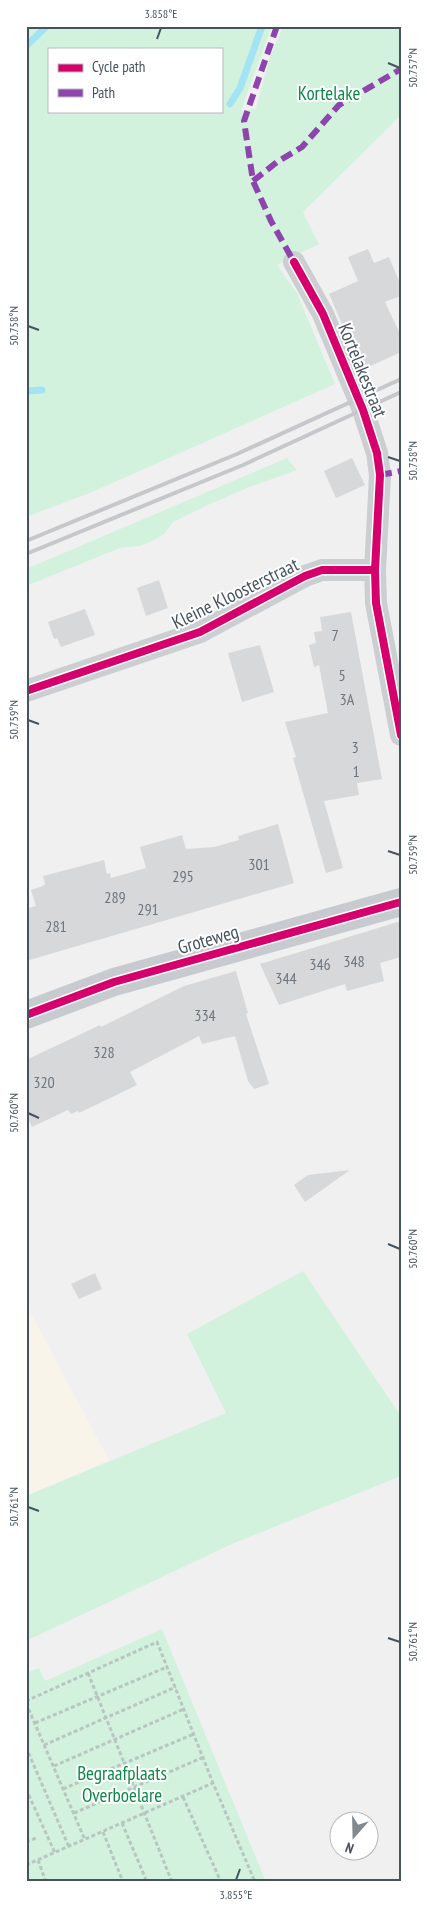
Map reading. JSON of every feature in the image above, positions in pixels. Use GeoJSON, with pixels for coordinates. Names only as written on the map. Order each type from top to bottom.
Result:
{"type":"FeatureCollection","features":[{"type":"Feature","properties":{"kind":"main road","name":"Groteweg"},"geometry":{"type":"LineString","coordinates":[[26,1015],[114,982],[401,902]]}},
{"type":"Feature","properties":{"kind":"street","name":"Kortelakestraat"},"geometry":{"type":"LineString","coordinates":[[294,262],[323,314],[363,410],[377,453],[380,475],[374,570],[376,603],[401,735]]}},
{"type":"Feature","properties":{"kind":"street","name":"Kleine Kloosterstraat"},"geometry":{"type":"LineString","coordinates":[[26,691],[200,632],[305,576],[322,570],[374,570]]}},
{"type":"Feature","properties":{"kind":"path"},"geometry":{"type":"LineString","coordinates":[[85,1840],[26,1702],[157,1642],[254,1882]]}},
{"type":"Feature","properties":{"kind":"path"},"geometry":{"type":"LineString","coordinates":[[35,1722],[168,1666]]}},
{"type":"Feature","properties":{"kind":"path"},"geometry":{"type":"LineString","coordinates":[[88,1673],[172,1882]]}},
{"type":"Feature","properties":{"kind":"path"},"geometry":{"type":"LineString","coordinates":[[44,1744],[176,1687]]}},
{"type":"Feature","properties":{"kind":"path"},"geometry":{"type":"LineString","coordinates":[[54,1766],[184,1709]]}},
{"type":"Feature","properties":{"kind":"path"},"geometry":{"type":"LineString","coordinates":[[63,1789],[194,1734]]}},
{"type":"Feature","properties":{"kind":"path"},"geometry":{"type":"LineString","coordinates":[[26,1746],[69,1847]]}},
{"type":"Feature","properties":{"kind":"path"},"geometry":{"type":"LineString","coordinates":[[74,1813],[204,1757]]}},
{"type":"Feature","properties":{"kind":"path"},"geometry":{"type":"LineString","coordinates":[[26,1865],[213,1783]]}},
{"type":"Feature","properties":{"kind":"path"},"geometry":{"type":"LineString","coordinates":[[26,1789],[55,1853]]}},
{"type":"Feature","properties":{"kind":"path"},"geometry":{"type":"LineString","coordinates":[[183,1797],[221,1882]]}},
{"type":"Feature","properties":{"kind":"path"},"geometry":{"type":"LineString","coordinates":[[26,1802],[31,1800]]}},
{"type":"Feature","properties":{"kind":"path"},"geometry":{"type":"LineString","coordinates":[[122,1823],[147,1882]]}},
{"type":"Feature","properties":{"kind":"path"},"geometry":{"type":"LineString","coordinates":[[103,1832],[124,1882]]}},
{"type":"Feature","properties":{"kind":"path"},"geometry":{"type":"LineString","coordinates":[[26,1842],[36,1838]]}},
{"type":"Feature","properties":{"kind":"path"},"geometry":{"type":"LineString","coordinates":[[38,1860],[46,1882]]}},
{"type":"Feature","properties":{"kind":"shaded area"},"geometry":{"type":"Polygon","coordinates":[[[26,1304],[109,1460],[26,1496],[26,1304]]]}},
{"type":"Feature","properties":{"kind":"green space","name":"Kortelake"},"geometry":{"type":"Polygon","coordinates":[[[26,26],[272,26],[241,111],[256,109],[269,60],[283,26],[401,26],[401,115],[303,212],[319,244],[277,265],[297,293],[335,384],[90,493],[26,517],[26,26]]]}},
{"type":"Feature","properties":{"kind":"green space"},"geometry":{"type":"Polygon","coordinates":[[[287,458],[297,470],[247,488],[173,522],[164,534],[150,542],[140,546],[120,548],[26,586],[26,569],[287,458]]]}},
{"type":"Feature","properties":{"kind":"green space"},"geometry":{"type":"Polygon","coordinates":[[[303,1271],[401,1416],[401,1476],[232,1544],[26,1641],[26,1496],[226,1413],[187,1334],[303,1271]]]}},
{"type":"Feature","properties":{"kind":"green space","name":"Begraafplaats Overboelare"},"geometry":{"type":"Polygon","coordinates":[[[162,1629],[266,1882],[26,1882],[26,1673],[39,1668],[45,1681],[162,1629]]]}},
{"type":"Feature","properties":{"kind":"building"},"geometry":{"type":"Polygon","coordinates":[[[368,249],[374,263],[389,257],[401,286],[401,296],[385,302],[401,336],[401,352],[362,370],[329,294],[358,281],[348,257],[368,249]]]}},
{"type":"Feature","properties":{"kind":"building"},"geometry":{"type":"Polygon","coordinates":[[[352,458],[365,485],[336,498],[324,471],[352,458]]]}},
{"type":"Feature","properties":{"kind":"building"},"geometry":{"type":"Polygon","coordinates":[[[159,580],[168,608],[146,616],[137,588],[159,580]]]}},
{"type":"Feature","properties":{"kind":"building"},"geometry":{"type":"Polygon","coordinates":[[[85,609],[95,635],[61,647],[57,638],[54,639],[48,622],[85,609]]]}},
{"type":"Feature","properties":{"kind":"building"},"geometry":{"type":"Polygon","coordinates":[[[351,612],[382,779],[357,783],[359,795],[324,801],[343,868],[326,873],[293,758],[296,757],[285,722],[328,713],[319,665],[314,667],[309,645],[316,643],[314,632],[322,631],[320,617],[351,612]]]}},
{"type":"Feature","properties":{"kind":"building"},"geometry":{"type":"Polygon","coordinates":[[[260,645],[274,692],[242,702],[228,653],[260,645]]]}},
{"type":"Feature","properties":{"kind":"building"},"geometry":{"type":"Polygon","coordinates":[[[278,824],[294,883],[26,961],[26,909],[36,906],[31,890],[45,884],[43,876],[104,860],[107,874],[110,873],[111,878],[146,868],[140,847],[182,835],[186,849],[214,847],[239,840],[238,836],[278,824]]]}},
{"type":"Feature","properties":{"kind":"building"},"geometry":{"type":"Polygon","coordinates":[[[401,921],[401,957],[380,963],[384,981],[347,991],[345,984],[279,1005],[260,964],[401,921]]]}},
{"type":"Feature","properties":{"kind":"building"},"geometry":{"type":"Polygon","coordinates":[[[236,971],[248,1013],[246,1014],[269,1084],[254,1089],[248,1081],[235,1036],[202,1044],[199,1036],[130,1072],[137,1085],[79,1113],[78,1111],[71,1114],[68,1110],[32,1127],[26,1114],[26,1060],[100,1025],[101,1027],[184,986],[236,971]]]}},
{"type":"Feature","properties":{"kind":"building"},"geometry":{"type":"Polygon","coordinates":[[[350,1170],[305,1202],[294,1185],[308,1175],[350,1170]]]}},
{"type":"Feature","properties":{"kind":"building"},"geometry":{"type":"Polygon","coordinates":[[[95,1273],[102,1289],[79,1299],[71,1284],[95,1273]]]}},
{"type":"Feature","properties":{"kind":"waterway"},"geometry":{"type":"LineString","coordinates":[[26,46],[47,26]]}},
{"type":"Feature","properties":{"kind":"waterway"},"geometry":{"type":"LineString","coordinates":[[230,104],[240,88],[262,26]]}},
{"type":"Feature","properties":{"kind":"waterway"},"geometry":{"type":"LineString","coordinates":[[26,391],[42,390]]}},
{"type":"Feature","properties":{"kind":"railway"},"geometry":{"type":"LineString","coordinates":[[26,541],[237,454],[401,379]]}},
{"type":"Feature","properties":{"kind":"railway"},"geometry":{"type":"LineString","coordinates":[[26,554],[243,465],[401,392]]}},
{"type":"Feature","properties":{"kind":"marked path"},"geometry":{"type":"LineString","coordinates":[[277,26],[244,121],[253,181],[271,221],[294,262]]}},
{"type":"Feature","properties":{"kind":"marked path"},"geometry":{"type":"LineString","coordinates":[[253,181],[277,162],[302,147],[339,105],[401,69]]}},
{"type":"Feature","properties":{"kind":"marked path"},"geometry":{"type":"LineString","coordinates":[[380,475],[401,471]]}},
{"type":"Feature","properties":{"kind":"cycle path"},"geometry":{"type":"LineString","coordinates":[[294,262],[323,314],[363,410],[377,453],[380,475],[375,570],[376,603],[401,735]]}},
{"type":"Feature","properties":{"kind":"cycle path"},"geometry":{"type":"LineString","coordinates":[[26,691],[200,632],[305,576],[322,570],[375,570]]}},
{"type":"Feature","properties":{"kind":"cycle path"},"geometry":{"type":"LineString","coordinates":[[26,1015],[114,982],[401,902]]}}]}
